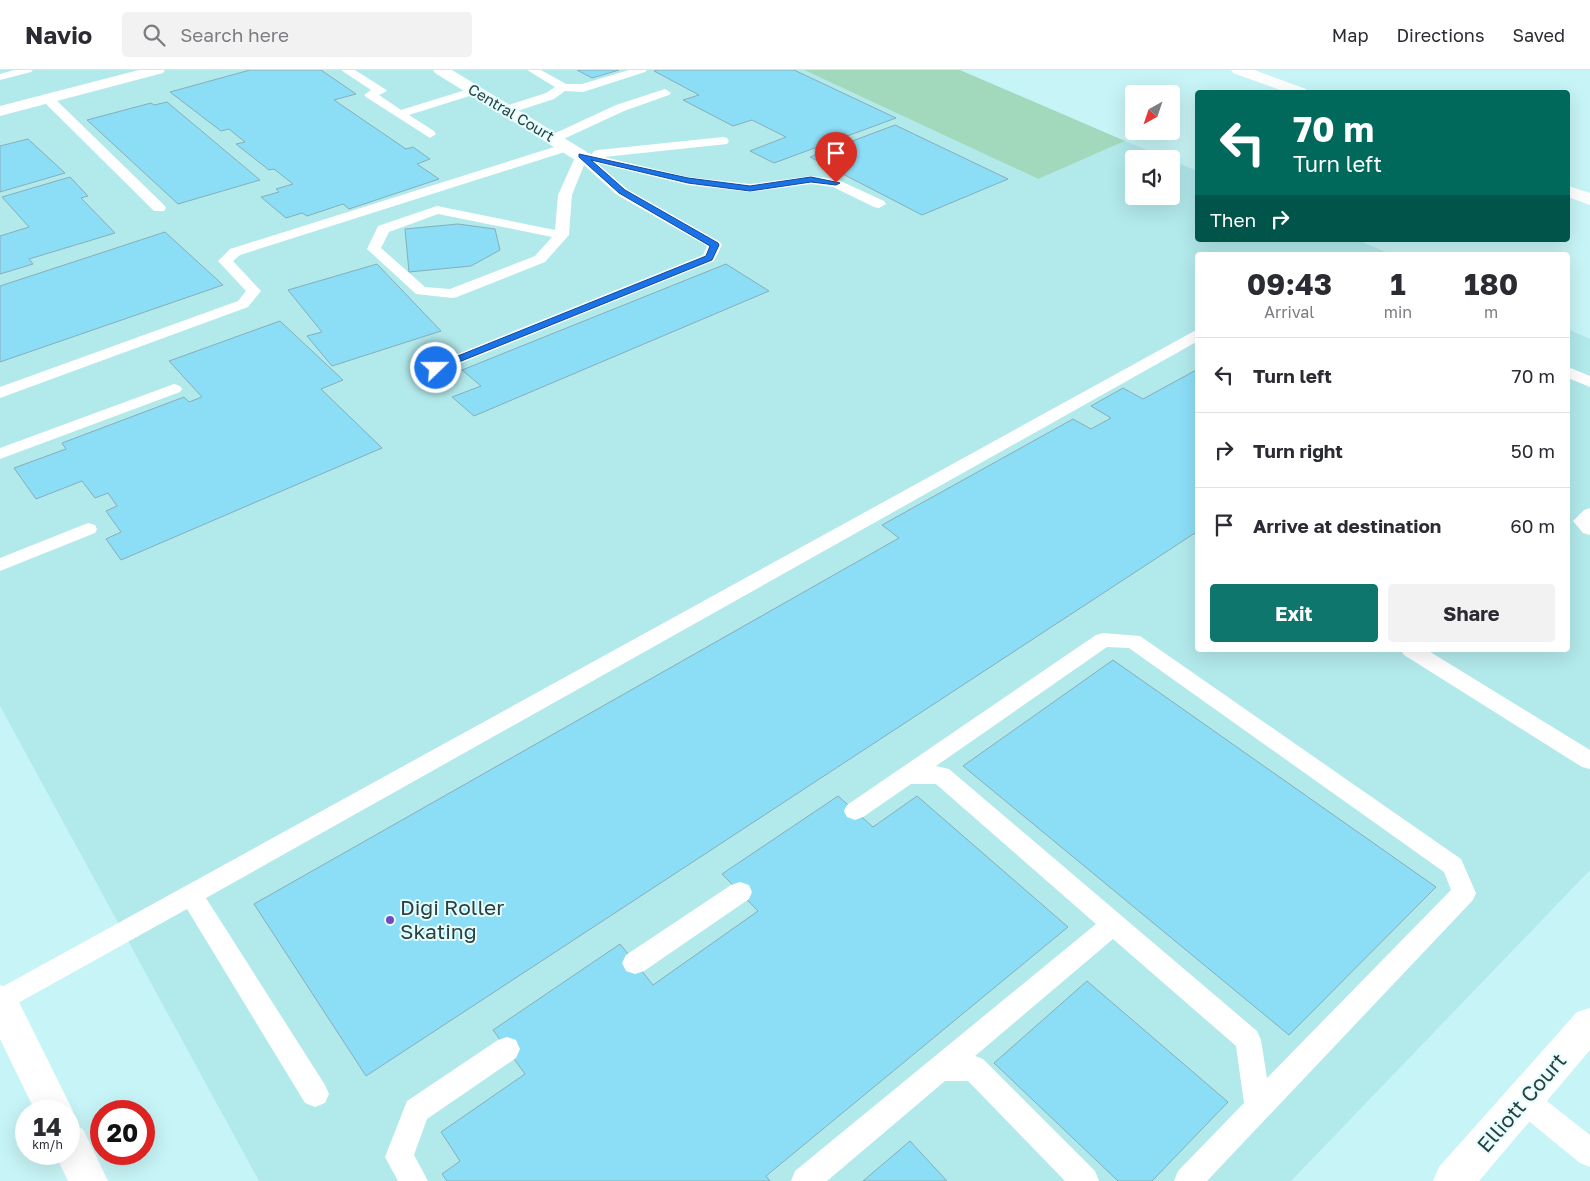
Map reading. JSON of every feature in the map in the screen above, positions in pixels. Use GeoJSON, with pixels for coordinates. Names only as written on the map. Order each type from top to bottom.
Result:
{"type":"FeatureCollection","features":[{"type":"Feature","properties":{"kind":"street"},"geometry":{"type":"LineString","coordinates":[[0,110],[158,70]]}},
{"type":"Feature","properties":{"kind":"street","name":"Central Court"},"geometry":{"type":"LineString","coordinates":[[441,70],[567,147]]}},
{"type":"Feature","properties":{"kind":"street"},"geometry":{"type":"LineString","coordinates":[[1239,70],[1294,90]]}},
{"type":"Feature","properties":{"kind":"street"},"geometry":{"type":"LineString","coordinates":[[1570,192],[1590,199]]}},
{"type":"Feature","properties":{"kind":"street"},"geometry":{"type":"LineString","coordinates":[[0,1001],[49,1100]]}},
{"type":"Feature","properties":{"kind":"street","name":"Elliott Court"},"geometry":{"type":"LineString","coordinates":[[1453,1181],[1590,1024]]}},
{"type":"Feature","properties":{"kind":"street"},"geometry":{"type":"LineString","coordinates":[[80,1165],[88,1181]]}},
{"type":"Feature","properties":{"kind":"lane"},"geometry":{"type":"LineString","coordinates":[[0,77],[27,70]]}},
{"type":"Feature","properties":{"kind":"lane"},"geometry":{"type":"LineString","coordinates":[[533,70],[563,87],[584,88],[641,70]]}},
{"type":"Feature","properties":{"kind":"lane"},"geometry":{"type":"LineString","coordinates":[[352,73],[371,72]]}},
{"type":"Feature","properties":{"kind":"lane"},"geometry":{"type":"LineString","coordinates":[[352,73],[381,91],[370,95],[430,134]]}},
{"type":"Feature","properties":{"kind":"lane"},"geometry":{"type":"LineString","coordinates":[[507,110],[550,96],[563,87]]}},
{"type":"Feature","properties":{"kind":"lane"},"geometry":{"type":"LineString","coordinates":[[400,114],[475,91]]}},
{"type":"Feature","properties":{"kind":"lane"},"geometry":{"type":"LineString","coordinates":[[567,147],[620,108],[665,93]]}},
{"type":"Feature","properties":{"kind":"lane"},"geometry":{"type":"LineString","coordinates":[[47,98],[160,208]]}},
{"type":"Feature","properties":{"kind":"lane"},"geometry":{"type":"LineString","coordinates":[[0,393],[243,304],[254,292],[225,260],[235,252],[567,147],[723,141]]}},
{"type":"Feature","properties":{"kind":"lane"},"geometry":{"type":"LineString","coordinates":[[567,147],[688,181],[750,188],[811,180],[836,183],[880,204]]}},
{"type":"Feature","properties":{"kind":"lane"},"geometry":{"type":"LineString","coordinates":[[562,235],[437,210],[383,229],[374,249],[420,291],[452,294],[540,259],[562,235],[567,147]]}},
{"type":"Feature","properties":{"kind":"lane"},"geometry":{"type":"LineString","coordinates":[[436,368],[709,258],[715,245],[622,192],[567,147]]}},
{"type":"Feature","properties":{"kind":"lane"},"geometry":{"type":"LineString","coordinates":[[0,1001],[1195,336]]}},
{"type":"Feature","properties":{"kind":"lane"},"geometry":{"type":"LineString","coordinates":[[1570,373],[1590,382]]}},
{"type":"Feature","properties":{"kind":"lane"},"geometry":{"type":"LineString","coordinates":[[0,454],[174,389]]}},
{"type":"Feature","properties":{"kind":"lane"},"geometry":{"type":"LineString","coordinates":[[1590,514],[1582,521],[1590,529]]}},
{"type":"Feature","properties":{"kind":"lane"},"geometry":{"type":"LineString","coordinates":[[0,565],[88,529]]}},
{"type":"Feature","properties":{"kind":"lane"},"geometry":{"type":"LineString","coordinates":[[855,811],[1103,640],[1133,641],[1453,866],[1464,894],[1188,1181]]}},
{"type":"Feature","properties":{"kind":"lane"},"geometry":{"type":"LineString","coordinates":[[1415,652],[1590,761]]}},
{"type":"Feature","properties":{"kind":"lane"},"geometry":{"type":"LineString","coordinates":[[907,775],[940,775],[1248,1040],[1258,1107]]}},
{"type":"Feature","properties":{"kind":"lane"},"geometry":{"type":"LineString","coordinates":[[635,963],[740,892]]}},
{"type":"Feature","properties":{"kind":"lane"},"geometry":{"type":"LineString","coordinates":[[191,894],[315,1094]]}},
{"type":"Feature","properties":{"kind":"lane"},"geometry":{"type":"LineString","coordinates":[[805,1181],[1113,924]]}},
{"type":"Feature","properties":{"kind":"lane"},"geometry":{"type":"LineString","coordinates":[[414,1181],[399,1157],[417,1110],[506,1049]]}},
{"type":"Feature","properties":{"kind":"lane"},"geometry":{"type":"LineString","coordinates":[[940,1068],[974,1068],[1085,1181]]}},
{"type":"Feature","properties":{"kind":"lane"},"geometry":{"type":"LineString","coordinates":[[1524,1100],[1590,1153]]}},
{"type":"Feature","properties":{"kind":"shaded area"},"geometry":{"type":"Polygon","coordinates":[[[0,70],[804,70],[1037,179],[1125,141],[1146,150],[1125,150],[1125,205],[1180,205],[1180,164],[1195,170],[1195,242],[1363,242],[1386,252],[1195,252],[1195,652],[1570,652],[1570,330],[1590,339],[1590,870],[1291,1181],[259,1181],[0,706],[0,70]]]}},
{"type":"Feature","properties":{"kind":"green space"},"geometry":{"type":"Polygon","coordinates":[[[804,70],[960,70],[1125,141],[1038,179],[804,70]]]}},
{"type":"Feature","properties":{"kind":"building"},"geometry":{"type":"Polygon","coordinates":[[[250,70],[321,70],[356,94],[334,100],[406,149],[413,147],[430,159],[417,164],[439,179],[349,209],[343,204],[307,216],[302,213],[286,218],[261,197],[279,192],[276,189],[293,184],[274,169],[269,170],[236,144],[245,142],[229,129],[221,131],[170,92],[250,70]]]}},
{"type":"Feature","properties":{"kind":"building"},"geometry":{"type":"Polygon","coordinates":[[[577,70],[619,70],[592,78],[577,70]]]}},
{"type":"Feature","properties":{"kind":"building"},"geometry":{"type":"Polygon","coordinates":[[[794,70],[896,118],[774,163],[750,151],[786,137],[752,120],[733,126],[683,100],[699,95],[654,71],[794,70]]]}},
{"type":"Feature","properties":{"kind":"building"},"geometry":{"type":"Polygon","coordinates":[[[167,102],[260,180],[178,204],[87,120],[151,103],[154,105],[167,102]]]}},
{"type":"Feature","properties":{"kind":"building"},"geometry":{"type":"Polygon","coordinates":[[[895,125],[1008,179],[922,215],[810,157],[895,125]]]}},
{"type":"Feature","properties":{"kind":"building"},"geometry":{"type":"Polygon","coordinates":[[[28,139],[65,173],[0,192],[0,146],[28,139]]]}},
{"type":"Feature","properties":{"kind":"building"},"geometry":{"type":"Polygon","coordinates":[[[70,177],[88,196],[81,198],[115,233],[29,259],[33,264],[0,274],[0,236],[29,227],[2,197],[70,177]]]}},
{"type":"Feature","properties":{"kind":"building"},"geometry":{"type":"Polygon","coordinates":[[[458,224],[495,229],[500,250],[471,266],[409,272],[405,229],[458,224]]]}},
{"type":"Feature","properties":{"kind":"building"},"geometry":{"type":"Polygon","coordinates":[[[165,232],[223,285],[0,362],[0,286],[165,232]]]}},
{"type":"Feature","properties":{"kind":"building"},"geometry":{"type":"Polygon","coordinates":[[[377,264],[441,331],[332,366],[307,336],[322,332],[288,290],[377,264]]]}},
{"type":"Feature","properties":{"kind":"building"},"geometry":{"type":"Polygon","coordinates":[[[726,264],[769,291],[474,416],[452,397],[481,386],[462,370],[726,264]]]}},
{"type":"Feature","properties":{"kind":"building"},"geometry":{"type":"Polygon","coordinates":[[[280,321],[343,380],[321,389],[382,448],[121,560],[106,539],[121,532],[106,511],[117,506],[108,493],[95,498],[82,481],[36,499],[14,468],[66,449],[62,443],[184,397],[189,402],[202,397],[169,361],[280,321]]]}},
{"type":"Feature","properties":{"kind":"building"},"geometry":{"type":"Polygon","coordinates":[[[1195,371],[1195,533],[366,1076],[254,904],[899,538],[882,525],[1073,419],[1091,429],[1111,418],[1091,406],[1123,388],[1143,399],[1195,371]]]}},
{"type":"Feature","properties":{"kind":"building"},"geometry":{"type":"Polygon","coordinates":[[[1113,660],[1436,887],[1289,1035],[963,766],[1113,660]]]}},
{"type":"Feature","properties":{"kind":"building"},"geometry":{"type":"Polygon","coordinates":[[[838,796],[873,827],[917,796],[1068,927],[766,1176],[770,1181],[447,1181],[442,1174],[460,1161],[441,1132],[525,1074],[493,1030],[620,944],[653,985],[758,911],[722,874],[838,796]]]}},
{"type":"Feature","properties":{"kind":"building"},"geometry":{"type":"Polygon","coordinates":[[[1087,981],[1228,1102],[1152,1181],[1118,1181],[994,1063],[1087,981]]]}},
{"type":"Feature","properties":{"kind":"building"},"geometry":{"type":"Polygon","coordinates":[[[910,1141],[947,1181],[863,1181],[910,1141]]]}},
{"type":"Feature","properties":{"kind":"place","name":"Digi Roller Skating"},"geometry":{"type":"Point","coordinates":[390,920]}},
{"type":"Feature","properties":{"kind":"route"},"geometry":{"type":"LineString","coordinates":[[436,368],[709,258],[715,245],[622,192],[581,156],[688,181],[750,188],[811,180],[836,183]]}}]}
